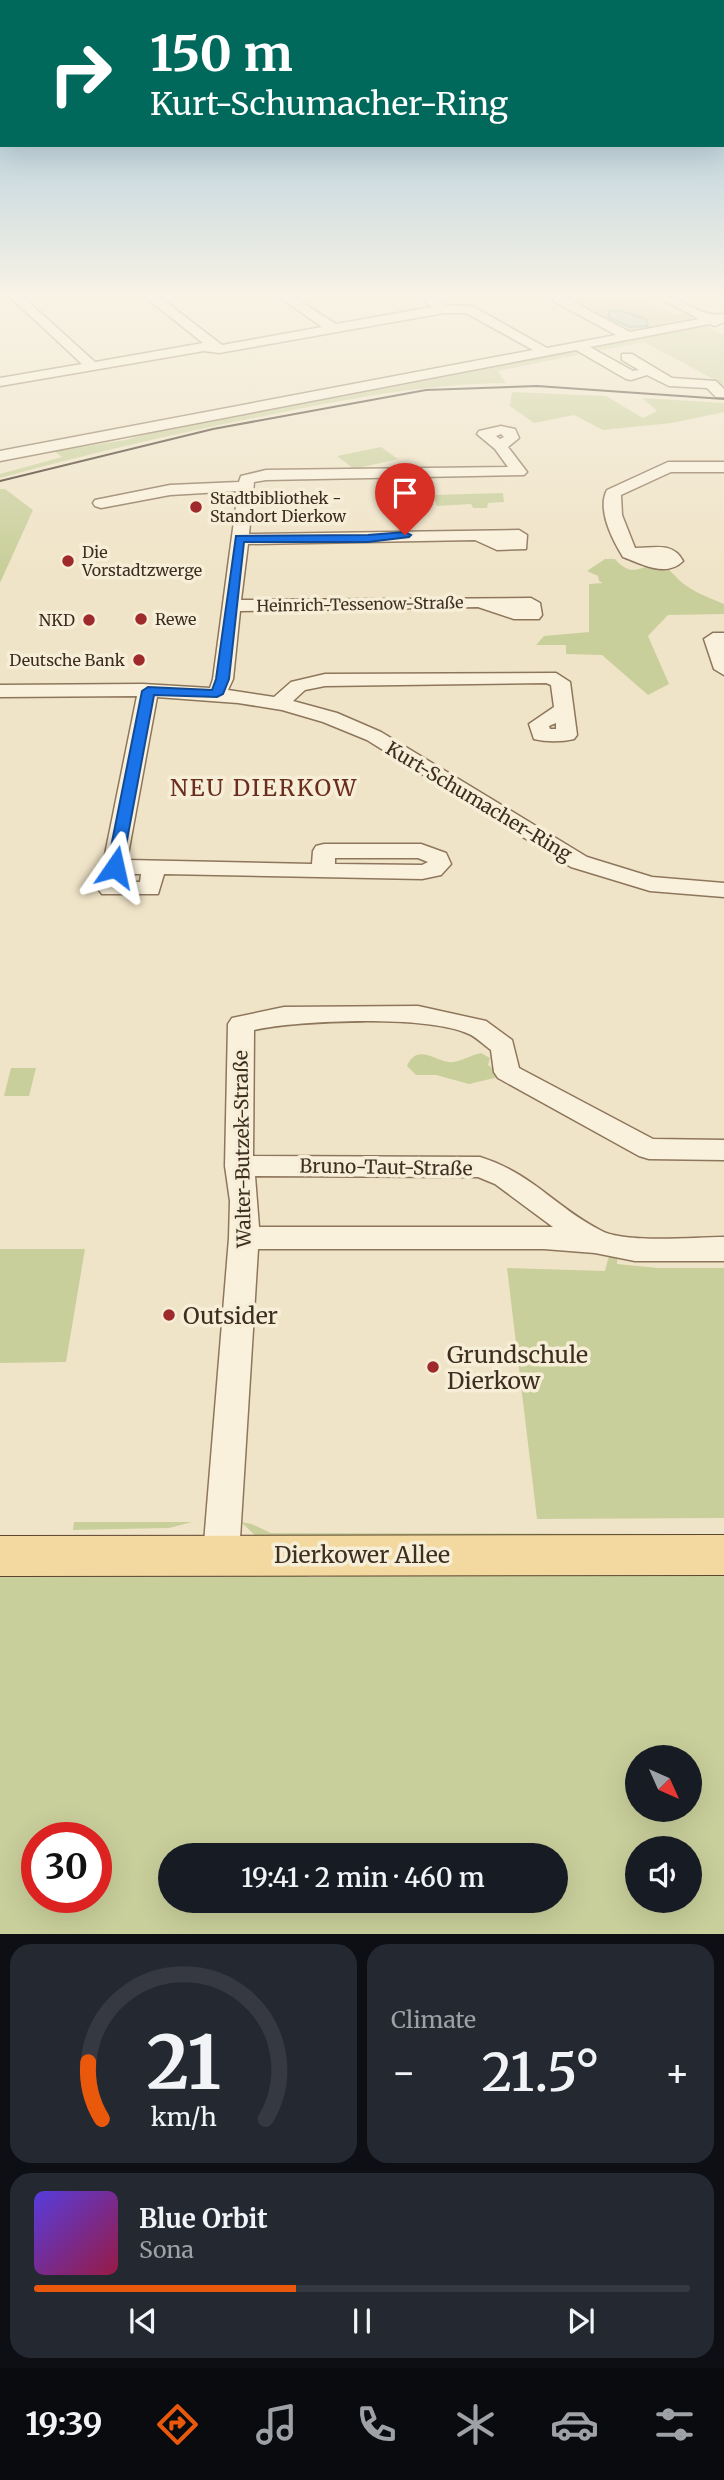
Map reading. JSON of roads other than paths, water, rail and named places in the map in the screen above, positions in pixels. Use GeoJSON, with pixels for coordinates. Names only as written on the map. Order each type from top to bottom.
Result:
{"type":"FeatureCollection","features":[{"type":"Feature","properties":{"kind":"main road","name":"Dierkower Allee"},"geometry":{"type":"LineString","coordinates":[[0,1556],[724,1555]]}},
{"type":"Feature","properties":{"kind":"street"},"geometry":{"type":"LineString","coordinates":[[0,456],[365,386]]}},
{"type":"Feature","properties":{"kind":"street"},"geometry":{"type":"LineString","coordinates":[[713,386],[721,394]]}},
{"type":"Feature","properties":{"kind":"street"},"geometry":{"type":"LineString","coordinates":[[101,503],[170,490],[245,486],[247,479],[256,475],[519,472],[500,446]]}},
{"type":"Feature","properties":{"kind":"street"},"geometry":{"type":"LineString","coordinates":[[629,553],[614,513],[611,501],[613,493],[668,467],[724,467]]}},
{"type":"Feature","properties":{"kind":"street","name":"Heinrich-Tessenow-Straße"},"geometry":{"type":"LineString","coordinates":[[217,694],[223,679],[245,486]]}},
{"type":"Feature","properties":{"kind":"street"},"geometry":{"type":"LineString","coordinates":[[239,539],[478,535]]}},
{"type":"Feature","properties":{"kind":"street","name":"Heinrich-Tessenow-Straße"},"geometry":{"type":"LineString","coordinates":[[231,606],[489,603]]}},
{"type":"Feature","properties":{"kind":"street"},"geometry":{"type":"LineString","coordinates":[[723,664],[713,639],[724,639]]}},
{"type":"Feature","properties":{"kind":"street"},"geometry":{"type":"LineString","coordinates":[[278,704],[299,685],[325,680],[550,677],[560,682],[564,709]]}},
{"type":"Feature","properties":{"kind":"street","name":"Kurt-Schumacher-Ring"},"geometry":{"type":"LineString","coordinates":[[0,691],[217,694],[278,704],[327,717],[374,736],[551,847],[593,867],[628,879],[666,887],[724,890]]}},
{"type":"Feature","properties":{"kind":"street"},"geometry":{"type":"LineString","coordinates":[[148,691],[110,889],[150,889],[154,867],[323,872]]}},
{"type":"Feature","properties":{"kind":"street","name":"Walter-Butzek-Straße"},"geometry":{"type":"LineString","coordinates":[[221,1555],[244,1238],[244,1201],[251,1166],[241,1024],[284,1015],[418,1014],[477,1027],[503,1046],[508,1072],[513,1076],[649,1149],[724,1150]]}},
{"type":"Feature","properties":{"kind":"street","name":"Bruno-Taut-Straße"},"geometry":{"type":"LineString","coordinates":[[251,1166],[480,1167],[505,1177],[595,1242]]}},
{"type":"Feature","properties":{"kind":"street","name":"Bruno-Taut-Straße"},"geometry":{"type":"LineString","coordinates":[[244,1238],[535,1238],[595,1242],[635,1249],[724,1250]]}},
{"type":"Feature","properties":{"kind":"tram line"},"geometry":{"type":"LineString","coordinates":[[0,481],[213,429],[426,390],[530,386]]}},
{"type":"Feature","properties":{"kind":"tram line"},"geometry":{"type":"LineString","coordinates":[[541,386],[724,399]]}},
{"type":"Feature","properties":{"kind":"place","name":"Stadtbibliothek - Standort Dierkow"},"geometry":{"type":"Point","coordinates":[196,507]}},
{"type":"Feature","properties":{"kind":"place","name":"Die Vorstadtzwerge"},"geometry":{"type":"Point","coordinates":[68,561]}},
{"type":"Feature","properties":{"kind":"place","name":"Rewe"},"geometry":{"type":"Point","coordinates":[141,619]}},
{"type":"Feature","properties":{"kind":"place","name":"NKD"},"geometry":{"type":"Point","coordinates":[89,620]}},
{"type":"Feature","properties":{"kind":"place","name":"Deutsche Bank"},"geometry":{"type":"Point","coordinates":[139,660]}},
{"type":"Feature","properties":{"kind":"place","name":"Outsider"},"geometry":{"type":"Point","coordinates":[169,1315]}},
{"type":"Feature","properties":{"kind":"place","name":"Grundschule Dierkow"},"geometry":{"type":"Point","coordinates":[433,1367]}},
{"type":"Feature","properties":{"kind":"district","name":"NEU DIERKOW"},"geometry":{"type":"Point","coordinates":[264,787]}}]}
